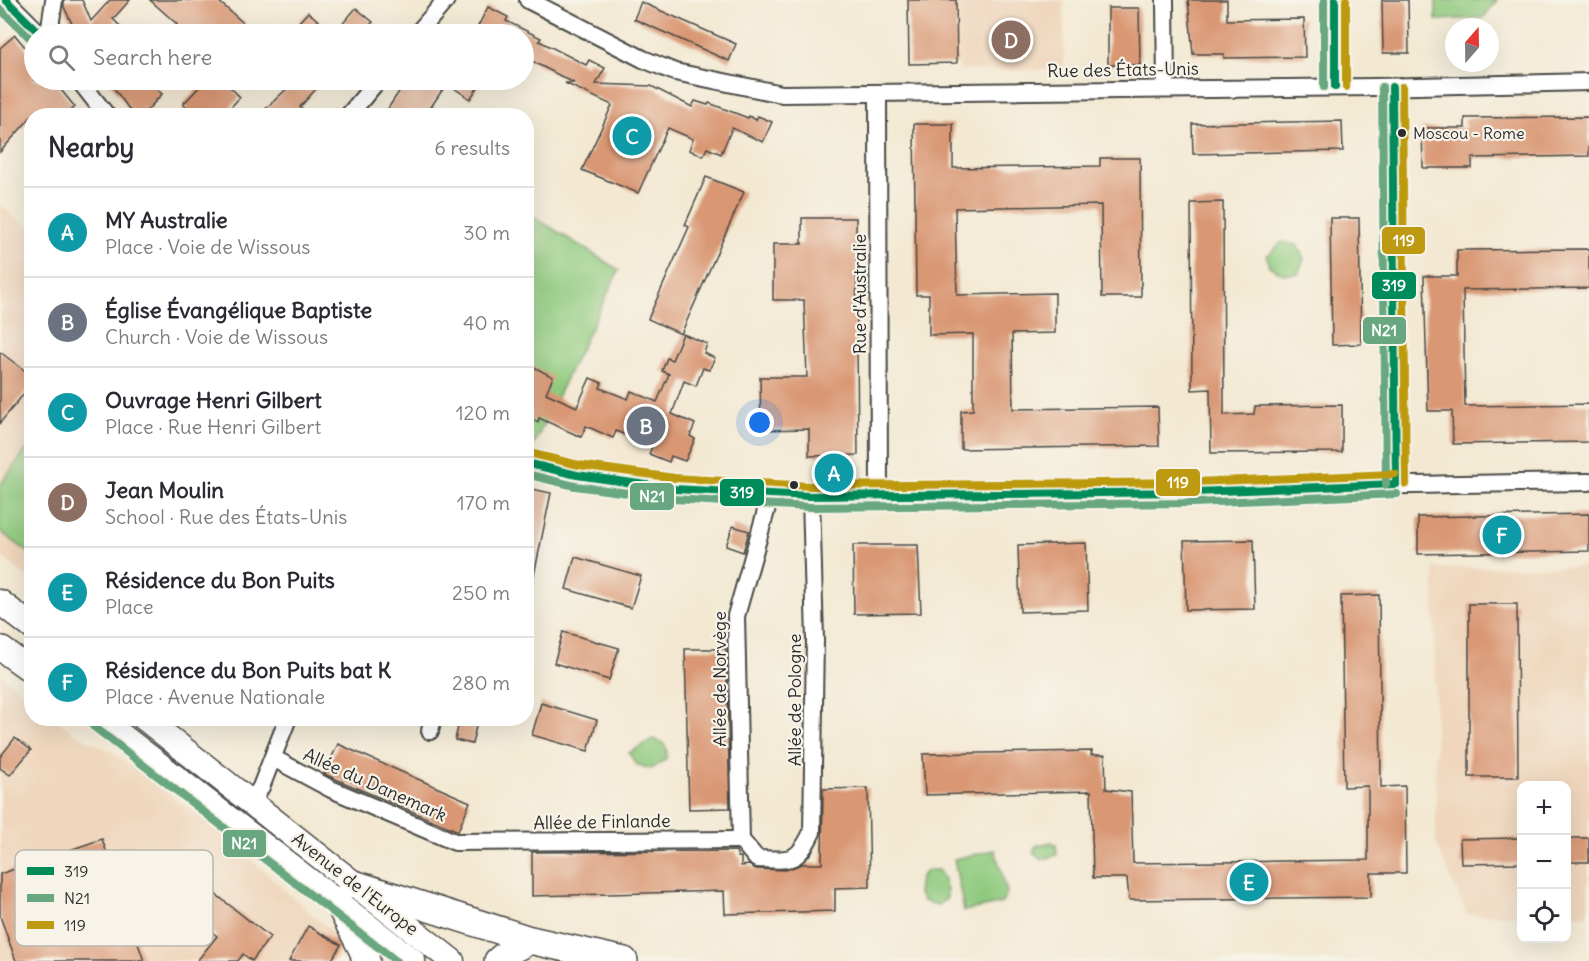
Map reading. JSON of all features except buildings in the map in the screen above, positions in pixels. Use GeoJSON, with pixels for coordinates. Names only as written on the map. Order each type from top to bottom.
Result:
{"type":"FeatureCollection","features":[{"type":"Feature","properties":{"kind":"main road"},"geometry":{"type":"LineString","coordinates":[[0,602],[24,621]]}},
{"type":"Feature","properties":{"kind":"main road"},"geometry":{"type":"LineString","coordinates":[[0,648],[24,665]]}},
{"type":"Feature","properties":{"kind":"main road","name":"Avenue de l'Europe"},"geometry":{"type":"LineString","coordinates":[[110,726],[346,892],[452,961]]}},
{"type":"Feature","properties":{"kind":"main road","name":"Avenue de l'Europe"},"geometry":{"type":"LineString","coordinates":[[154,726],[251,803],[346,892],[413,961]]}},
{"type":"Feature","properties":{"kind":"main road"},"geometry":{"type":"LineString","coordinates":[[346,892],[530,940],[624,961]]}},
{"type":"Feature","properties":{"kind":"main road"},"geometry":{"type":"LineString","coordinates":[[346,892],[366,961]]}},
{"type":"Feature","properties":{"kind":"main road"},"geometry":{"type":"LineString","coordinates":[[498,961],[530,940]]}},
{"type":"Feature","properties":{"kind":"street"},"geometry":{"type":"LineString","coordinates":[[6,0],[30,24]]}},
{"type":"Feature","properties":{"kind":"street"},"geometry":{"type":"LineString","coordinates":[[50,24],[54,0]]}},
{"type":"Feature","properties":{"kind":"street"},"geometry":{"type":"LineString","coordinates":[[426,24],[446,0]]}},
{"type":"Feature","properties":{"kind":"street","name":"Rue des États-Unis"},"geometry":{"type":"LineString","coordinates":[[528,0],[622,49],[675,72],[782,94],[1392,87],[1589,82]]}},
{"type":"Feature","properties":{"kind":"street"},"geometry":{"type":"LineString","coordinates":[[1165,0],[1166,89]]}},
{"type":"Feature","properties":{"kind":"street"},"geometry":{"type":"LineString","coordinates":[[1335,0],[1335,87]]}},
{"type":"Feature","properties":{"kind":"street"},"geometry":{"type":"LineString","coordinates":[[1392,87],[1396,484]]}},
{"type":"Feature","properties":{"kind":"street"},"geometry":{"type":"LineString","coordinates":[[87,90],[101,108]]}},
{"type":"Feature","properties":{"kind":"street"},"geometry":{"type":"LineString","coordinates":[[355,108],[370,90]]}},
{"type":"Feature","properties":{"kind":"street","name":"Rue d'Australie"},"geometry":{"type":"LineString","coordinates":[[878,93],[879,496]]}},
{"type":"Feature","properties":{"kind":"street"},"geometry":{"type":"LineString","coordinates":[[534,465],[583,477],[655,487],[770,497],[1328,489],[1396,484],[1589,482]]}},
{"type":"Feature","properties":{"kind":"street","name":"Allée de Norvège"},"geometry":{"type":"LineString","coordinates":[[741,840],[736,616],[770,497]]}},
{"type":"Feature","properties":{"kind":"street","name":"Allée de Pologne"},"geometry":{"type":"LineString","coordinates":[[741,840],[757,860],[792,860],[802,853],[812,832],[815,640],[811,497]]}},
{"type":"Feature","properties":{"kind":"street"},"geometry":{"type":"LineString","coordinates":[[251,803],[273,758],[285,726]]}},
{"type":"Feature","properties":{"kind":"street","name":"Allée du Danemark"},"geometry":{"type":"LineString","coordinates":[[273,758],[331,789],[455,842],[464,843]]}},
{"type":"Feature","properties":{"kind":"street","name":"Allée de Finlande"},"geometry":{"type":"LineString","coordinates":[[464,843],[741,840]]}},
{"type":"Feature","properties":{"kind":"shaded area"},"geometry":{"type":"Polygon","coordinates":[[[905,0],[1064,0],[1064,69],[959,71],[958,9],[906,10],[905,0]]]}},
{"type":"Feature","properties":{"kind":"shaded area"},"geometry":{"type":"Polygon","coordinates":[[[0,204],[24,224],[24,574],[0,555],[0,204]]]}},
{"type":"Feature","properties":{"kind":"shaded area"},"geometry":{"type":"Polygon","coordinates":[[[1589,567],[1589,915],[1571,915],[1571,781],[1517,781],[1517,915],[1467,915],[1436,844],[1434,568],[1589,567]]]}},
{"type":"Feature","properties":{"kind":"shaded area"},"geometry":{"type":"Polygon","coordinates":[[[0,674],[24,693],[24,726],[65,726],[75,734],[113,752],[219,831],[345,944],[335,961],[0,961],[0,674]]]}},
{"type":"Feature","properties":{"kind":"green space"},"geometry":{"type":"Polygon","coordinates":[[[1436,0],[1497,0],[1483,18],[1436,20],[1436,0]]]}},
{"type":"Feature","properties":{"kind":"green space"},"geometry":{"type":"Polygon","coordinates":[[[534,217],[619,270],[534,444],[534,217]]]}},
{"type":"Feature","properties":{"kind":"green space"},"geometry":{"type":"Polygon","coordinates":[[[1282,242],[1297,245],[1304,258],[1298,274],[1284,274],[1269,266],[1267,256],[1282,242]]]}},
{"type":"Feature","properties":{"kind":"green space"},"geometry":{"type":"Polygon","coordinates":[[[24,453],[24,549],[0,531],[0,485],[24,453]]]}},
{"type":"Feature","properties":{"kind":"green space"},"geometry":{"type":"Polygon","coordinates":[[[653,739],[663,743],[667,750],[666,759],[651,769],[636,764],[629,753],[653,739]]]}},
{"type":"Feature","properties":{"kind":"green space"},"geometry":{"type":"Polygon","coordinates":[[[1052,842],[1056,845],[1057,855],[1041,860],[1033,852],[1036,846],[1052,842]]]}},
{"type":"Feature","properties":{"kind":"green space"},"geometry":{"type":"Polygon","coordinates":[[[995,850],[1007,892],[1002,903],[964,911],[954,859],[995,850]]]}},
{"type":"Feature","properties":{"kind":"green space"},"geometry":{"type":"Polygon","coordinates":[[[928,870],[938,870],[947,890],[947,898],[938,905],[923,901],[918,893],[920,877],[928,870]]]}},
{"type":"Feature","properties":{"kind":"transit line","name":"319"},"geometry":{"type":"LineString","coordinates":[[6,0],[30,24]]}},
{"type":"Feature","properties":{"kind":"transit line","name":"N21"},"geometry":{"type":"LineString","coordinates":[[1324,0],[1324,87]]}},
{"type":"Feature","properties":{"kind":"transit line","name":"319"},"geometry":{"type":"LineString","coordinates":[[1335,0],[1335,87]]}},
{"type":"Feature","properties":{"kind":"transit line","name":"119"},"geometry":{"type":"LineString","coordinates":[[1346,0],[1346,87]]}},
{"type":"Feature","properties":{"kind":"transit line","name":"N21"},"geometry":{"type":"LineString","coordinates":[[0,9],[24,32]]}},
{"type":"Feature","properties":{"kind":"transit line","name":"N21"},"geometry":{"type":"LineString","coordinates":[[1382,87],[1386,484]]}},
{"type":"Feature","properties":{"kind":"transit line","name":"319"},"geometry":{"type":"LineString","coordinates":[[1392,87],[1396,484]]}},
{"type":"Feature","properties":{"kind":"transit line","name":"119"},"geometry":{"type":"LineString","coordinates":[[1402,87],[1406,484]]}},
{"type":"Feature","properties":{"kind":"transit line","name":"119"},"geometry":{"type":"LineString","coordinates":[[534,454],[579,465],[675,478],[810,486],[1194,482],[1395,474]]}},
{"type":"Feature","properties":{"kind":"transit line","name":"319"},"geometry":{"type":"LineString","coordinates":[[534,465],[577,475],[674,489],[810,496],[1194,492],[1396,484]]}},
{"type":"Feature","properties":{"kind":"transit line","name":"N21"},"geometry":{"type":"LineString","coordinates":[[534,476],[575,486],[673,499],[810,507],[1194,503],[1397,494]]}},
{"type":"Feature","properties":{"kind":"transit line","name":"N21"},"geometry":{"type":"LineString","coordinates":[[93,726],[396,961]]}},
{"type":"Feature","properties":{"kind":"place","name":"Jean Moulin"},"geometry":{"type":"Point","coordinates":[1011,40]}},
{"type":"Feature","properties":{"kind":"place","name":"Moscou - Rome"},"geometry":{"type":"Point","coordinates":[1402,133]}},
{"type":"Feature","properties":{"kind":"place","name":"Ouvrage Henri Gilbert"},"geometry":{"type":"Point","coordinates":[632,136]}},
{"type":"Feature","properties":{"kind":"place","name":"Église Évangélique Baptiste"},"geometry":{"type":"Point","coordinates":[646,426]}},
{"type":"Feature","properties":{"kind":"place","name":"MY Australie"},"geometry":{"type":"Point","coordinates":[834,473]}},
{"type":"Feature","properties":{"kind":"place","name":"Résidence du Bon Puits bat K"},"geometry":{"type":"Point","coordinates":[1502,535]}},
{"type":"Feature","properties":{"kind":"place","name":"Résidence du Bon Puits"},"geometry":{"type":"Point","coordinates":[1249,882]}}]}
